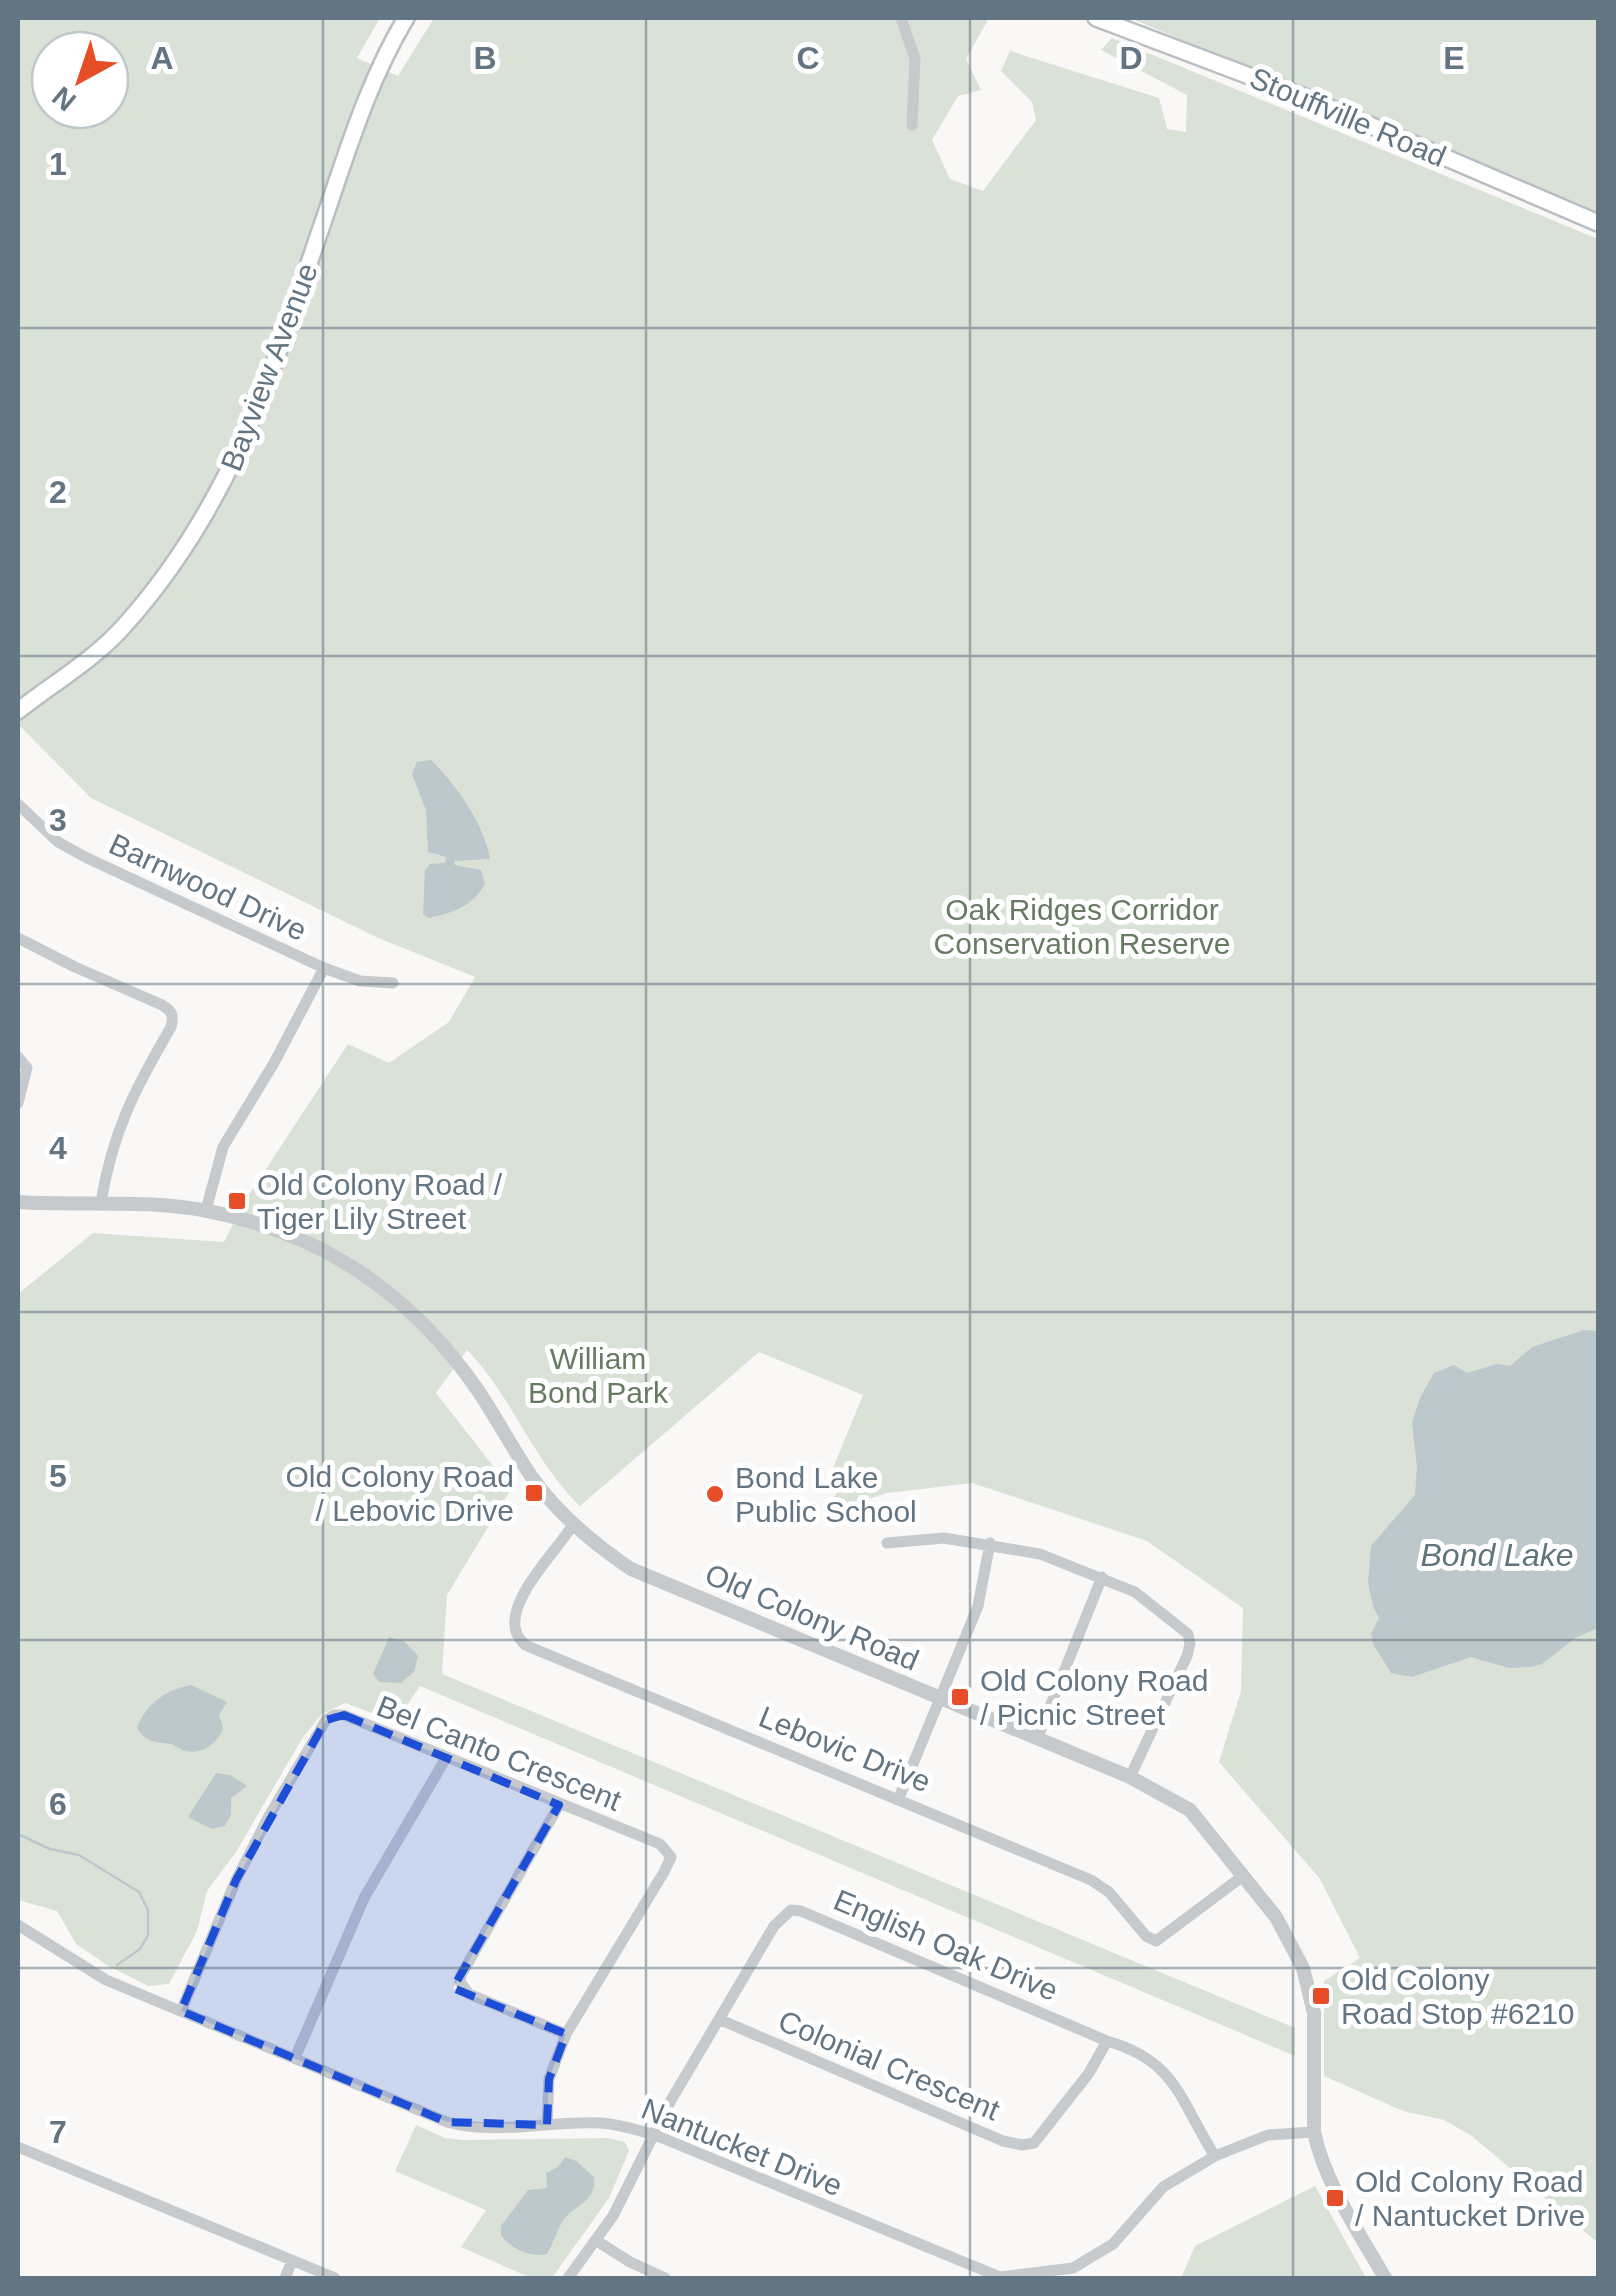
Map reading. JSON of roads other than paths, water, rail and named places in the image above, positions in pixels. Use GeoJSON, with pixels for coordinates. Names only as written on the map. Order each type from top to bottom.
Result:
{"type":"FeatureCollection","features":[{"type":"Feature","properties":{"kind":"main road","name":"Bayview Avenue"},"geometry":{"type":"LineString","coordinates":[[18,711],[122,629],[170,571],[220,492],[259,409],[367,93],[406,18]]}},
{"type":"Feature","properties":{"kind":"main road","name":"Stouffville Road"},"geometry":{"type":"LineString","coordinates":[[1096,18],[1302,96],[1598,223]]}},
{"type":"Feature","properties":{"kind":"street"},"geometry":{"type":"LineString","coordinates":[[901,18],[914,59],[912,125]]}},
{"type":"Feature","properties":{"kind":"street","name":"Barnwood Drive"},"geometry":{"type":"LineString","coordinates":[[18,804],[58,842],[87,858],[324,968],[360,982],[393,983]]}},
{"type":"Feature","properties":{"kind":"street"},"geometry":{"type":"LineString","coordinates":[[18,938],[75,968],[162,1004],[174,1017],[116,1133],[102,1202]]}},
{"type":"Feature","properties":{"kind":"street"},"geometry":{"type":"LineString","coordinates":[[206,1210],[222,1148],[274,1063],[324,968]]}},
{"type":"Feature","properties":{"kind":"street"},"geometry":{"type":"LineString","coordinates":[[18,1056],[27,1068],[18,1103]]}},
{"type":"Feature","properties":{"kind":"street","name":"Old Colony Road"},"geometry":{"type":"LineString","coordinates":[[18,1202],[102,1202],[206,1210],[298,1238],[354,1266],[391,1293],[446,1350],[478,1391],[534,1479],[603,1550],[631,1569],[1130,1777],[1190,1810],[1276,1917],[1303,1968],[1314,2014],[1314,2132],[1330,2178],[1385,2278]]}},
{"type":"Feature","properties":{"kind":"street","name":"Lebovic Drive"},"geometry":{"type":"LineString","coordinates":[[574,1523],[524,1594],[516,1615],[516,1631],[525,1645],[1090,1880],[1110,1892],[1146,1936],[1156,1942],[1243,1876]]}},
{"type":"Feature","properties":{"kind":"street"},"geometry":{"type":"LineString","coordinates":[[887,1543],[944,1538],[1040,1554],[1135,1592],[1188,1634],[1190,1644],[1130,1777]]}},
{"type":"Feature","properties":{"kind":"street"},"geometry":{"type":"LineString","coordinates":[[898,1798],[978,1606],[990,1544]]}},
{"type":"Feature","properties":{"kind":"street"},"geometry":{"type":"LineString","coordinates":[[1037,1739],[1102,1577]]}},
{"type":"Feature","properties":{"kind":"street","name":"Bel Canto Crescent"},"geometry":{"type":"LineString","coordinates":[[182,2011],[236,1880],[269,1816],[326,1720],[344,1715],[660,1844],[670,1857],[566,2034],[550,2079],[546,2125]]}},
{"type":"Feature","properties":{"kind":"street"},"geometry":{"type":"LineString","coordinates":[[295,2058],[364,1898],[446,1758]]}},
{"type":"Feature","properties":{"kind":"street"},"geometry":{"type":"LineString","coordinates":[[559,1805],[460,1975],[460,1982],[469,1994],[566,2034]]}},
{"type":"Feature","properties":{"kind":"street","name":"English Oak Drive"},"geometry":{"type":"LineString","coordinates":[[568,2278],[625,2196],[670,2102],[774,1926],[790,1910],[809,1914],[1107,2041],[1133,2048],[1156,2062],[1172,2080],[1215,2156]]}},
{"type":"Feature","properties":{"kind":"street","name":"Nantucket Drive"},"geometry":{"type":"LineString","coordinates":[[18,1925],[106,1980],[456,2125],[486,2128],[598,2123],[655,2136],[1000,2277],[1075,2273],[1113,2244],[1163,2187],[1215,2156],[1268,2135],[1314,2132]]}},
{"type":"Feature","properties":{"kind":"street","name":"Colonial Crescent"},"geometry":{"type":"LineString","coordinates":[[721,2020],[1022,2146],[1034,2142],[1089,2072],[1107,2041]]}},
{"type":"Feature","properties":{"kind":"street"},"geometry":{"type":"LineString","coordinates":[[18,2148],[335,2278]]}},
{"type":"Feature","properties":{"kind":"street"},"geometry":{"type":"LineString","coordinates":[[597,2241],[665,2278]]}},
{"type":"Feature","properties":{"kind":"street"},"geometry":{"type":"LineString","coordinates":[[284,2278],[292,2261]]}},
{"type":"Feature","properties":{"kind":"water"},"geometry":{"type":"Polygon","coordinates":[[[431,760],[468,805],[490,859],[454,861],[455,865],[481,870],[485,884],[461,908],[428,918],[423,914],[425,870],[430,864],[445,863],[446,857],[428,852],[426,810],[412,774],[417,762],[431,760]]]}},
{"type":"Feature","properties":{"kind":"water","name":"Bond Lake"},"geometry":{"type":"Polygon","coordinates":[[[1584,1330],[1598,1331],[1598,1628],[1531,1667],[1509,1668],[1471,1657],[1412,1677],[1391,1673],[1371,1634],[1379,1618],[1368,1583],[1371,1546],[1415,1495],[1417,1467],[1412,1423],[1434,1373],[1454,1365],[1467,1373],[1497,1364],[1510,1366],[1532,1347],[1584,1330]]]}},
{"type":"Feature","properties":{"kind":"water"},"geometry":{"type":"Polygon","coordinates":[[[389,1637],[404,1641],[418,1656],[414,1672],[401,1683],[379,1682],[373,1674],[389,1637]]]}},
{"type":"Feature","properties":{"kind":"water"},"geometry":{"type":"Polygon","coordinates":[[[191,1685],[227,1702],[219,1715],[223,1728],[217,1738],[208,1747],[191,1752],[144,1737],[137,1728],[151,1705],[173,1690],[191,1685]]]}},
{"type":"Feature","properties":{"kind":"water"},"geometry":{"type":"Polygon","coordinates":[[[216,1773],[230,1775],[247,1786],[231,1798],[231,1815],[225,1826],[212,1829],[188,1817],[216,1773]]]}},
{"type":"Feature","properties":{"kind":"water"},"geometry":{"type":"Polygon","coordinates":[[[565,2157],[594,2177],[592,2193],[566,2216],[547,2254],[521,2251],[501,2235],[501,2226],[528,2190],[547,2188],[546,2173],[558,2167],[565,2157]]]}},
{"type":"Feature","properties":{"kind":"waterway"},"geometry":{"type":"LineString","coordinates":[[18,1834],[50,1849],[79,1855],[139,1892],[148,1910],[148,1935],[140,1949],[117,1965]]}},
{"type":"Feature","properties":{"kind":"place","name":"Old Colony Road / Tiger Lily Street"},"geometry":{"type":"Point","coordinates":[237,1201]}},
{"type":"Feature","properties":{"kind":"place","name":"Old Colony Road / Lebovic Drive"},"geometry":{"type":"Point","coordinates":[534,1493]}},
{"type":"Feature","properties":{"kind":"place","name":"Bond Lake Public School"},"geometry":{"type":"Point","coordinates":[715,1494]}},
{"type":"Feature","properties":{"kind":"place","name":"Old Colony Road / Picnic Street"},"geometry":{"type":"Point","coordinates":[960,1697]}},
{"type":"Feature","properties":{"kind":"place","name":"Old Colony Road Stop #6210"},"geometry":{"type":"Point","coordinates":[1321,1996]}},
{"type":"Feature","properties":{"kind":"place","name":"Old Colony Road / Nantucket Drive"},"geometry":{"type":"Point","coordinates":[1335,2198]}},
{"type":"Feature","properties":{"kind":"park label","name":"Oak Ridges Corridor Conservation Reserve"},"geometry":{"type":"Point","coordinates":[1082,926]}},
{"type":"Feature","properties":{"kind":"park label","name":"William Bond Park"},"geometry":{"type":"Point","coordinates":[598,1375]}}]}
